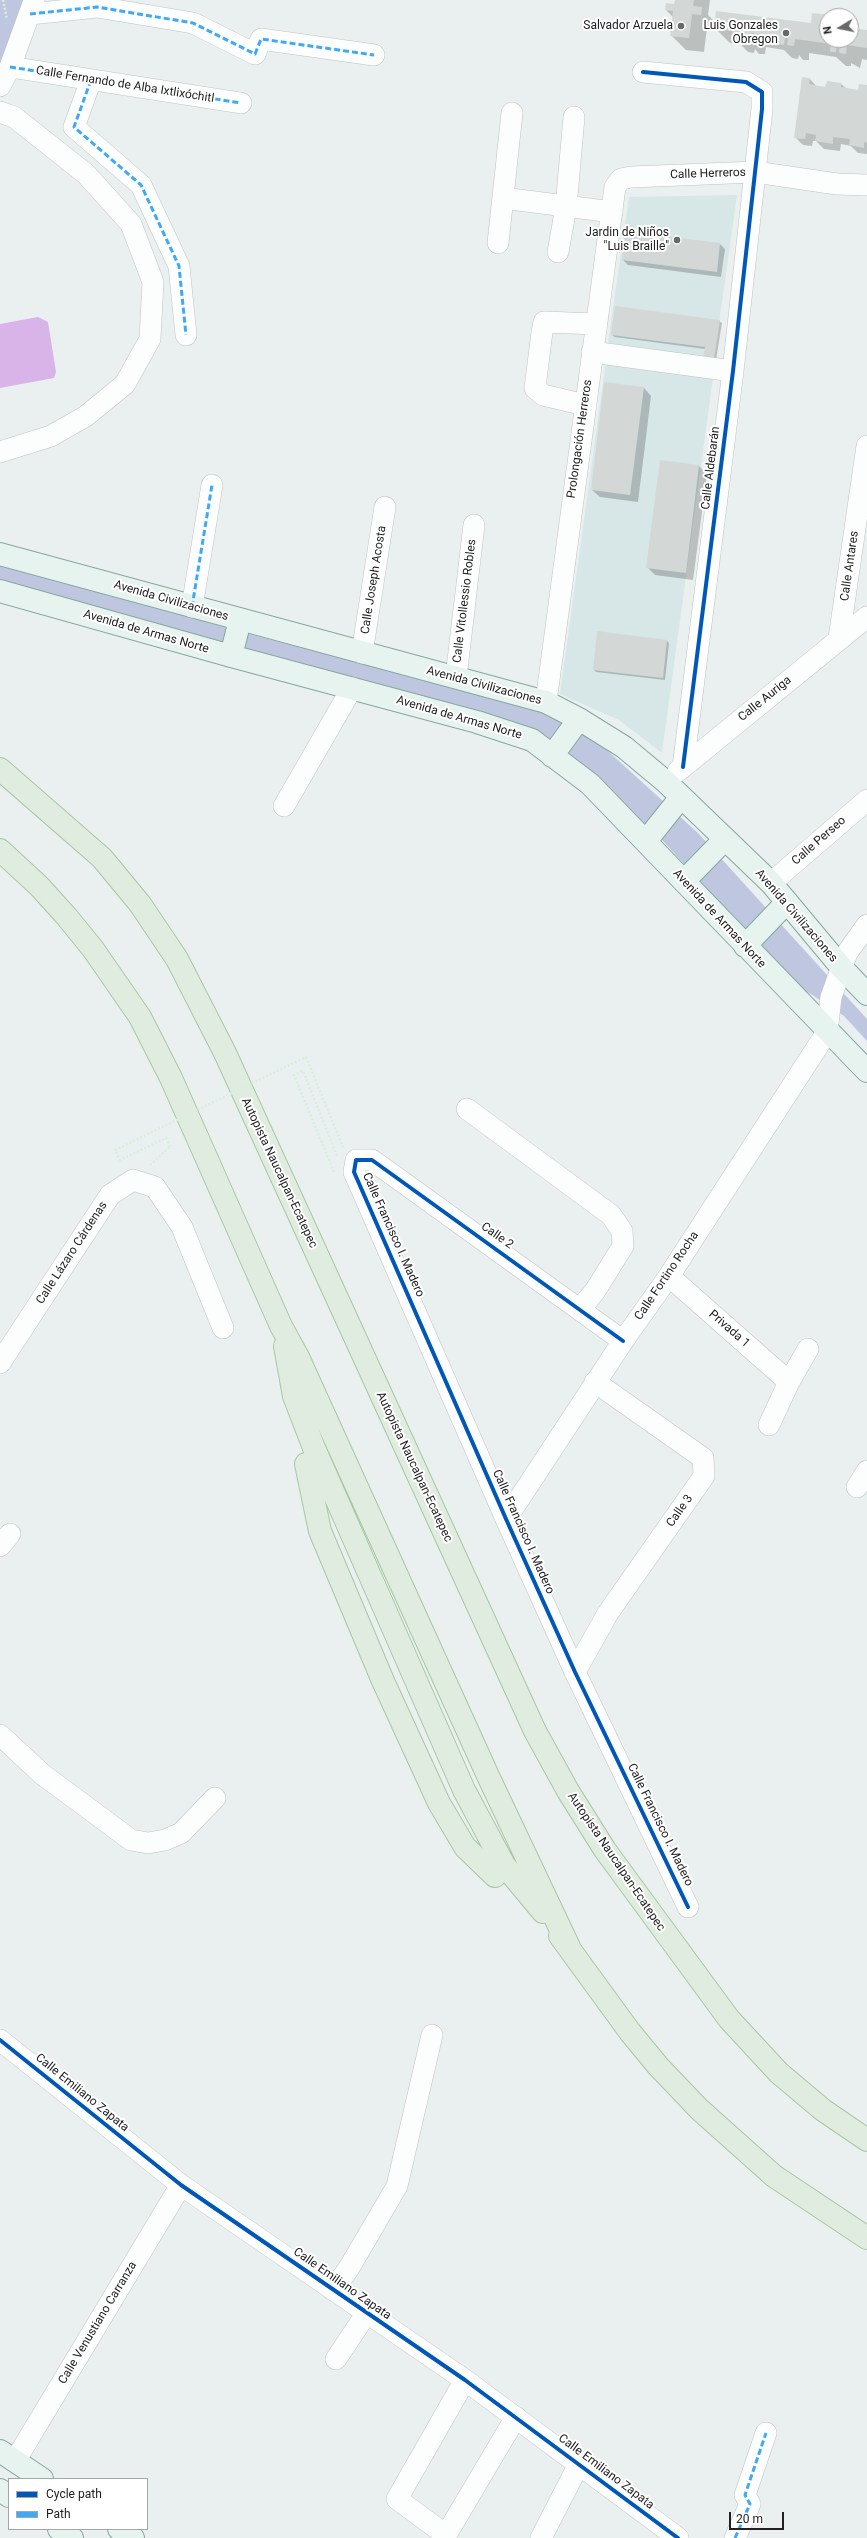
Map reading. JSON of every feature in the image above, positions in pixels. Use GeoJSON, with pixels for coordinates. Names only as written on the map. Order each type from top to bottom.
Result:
{"type":"FeatureCollection","features":[{"type":"Feature","properties":{"kind":"highway","name":"Autopista Naucalpan-Ecatepec"},"geometry":{"type":"LineString","coordinates":[[0,769],[102,858],[140,904],[177,959],[225,1053],[535,1731],[572,1797],[643,1904],[729,2019],[779,2073],[823,2110],[867,2140]]}},
{"type":"Feature","properties":{"kind":"highway"},"geometry":{"type":"LineString","coordinates":[[0,850],[39,886],[67,917],[93,949],[140,1017],[171,1078],[281,1326],[315,1393],[482,1764],[569,1947]]}},
{"type":"Feature","properties":{"kind":"highway"},"geometry":{"type":"LineString","coordinates":[[281,1326],[306,1464],[320,1531],[383,1680],[439,1803],[464,1848],[569,1947]]}},
{"type":"Feature","properties":{"kind":"highway"},"geometry":{"type":"LineString","coordinates":[[281,1326],[295,1373],[420,1663],[476,1785],[543,1912]]}},
{"type":"Feature","properties":{"kind":"highway"},"geometry":{"type":"LineString","coordinates":[[294,1396],[314,1448],[464,1790],[504,1865],[543,1912],[648,2055],[699,2109],[774,2176],[867,2238]]}},
{"type":"Feature","properties":{"kind":"main road","name":"Avenida Civilizaciones"},"geometry":{"type":"LineString","coordinates":[[0,554],[546,702],[579,719],[624,747],[666,782],[771,883],[842,968],[867,994]]}},
{"type":"Feature","properties":{"kind":"main road","name":"Avenida de Armas Norte"},"geometry":{"type":"LineString","coordinates":[[0,591],[231,656],[477,722],[532,740],[590,784],[867,1071]]}},
{"type":"Feature","properties":{"kind":"main road"},"geometry":{"type":"LineString","coordinates":[[231,656],[240,620]]}},
{"type":"Feature","properties":{"kind":"main road"},"geometry":{"type":"LineString","coordinates":[[552,756],[579,719]]}},
{"type":"Feature","properties":{"kind":"main road"},"geometry":{"type":"LineString","coordinates":[[646,841],[681,797]]}},
{"type":"Feature","properties":{"kind":"main road"},"geometry":{"type":"LineString","coordinates":[[684,881],[725,839]]}},
{"type":"Feature","properties":{"kind":"main road"},"geometry":{"type":"LineString","coordinates":[[745,946],[787,902]]}},
{"type":"Feature","properties":{"kind":"main road"},"geometry":{"type":"LineString","coordinates":[[7,2456],[40,2478]]}},
{"type":"Feature","properties":{"kind":"main road"},"geometry":{"type":"LineString","coordinates":[[60,2530],[72,2538]]}},
{"type":"Feature","properties":{"kind":"main road"},"geometry":{"type":"LineString","coordinates":[[120,2530],[132,2538]]}},
{"type":"Feature","properties":{"kind":"street"},"geometry":{"type":"LineString","coordinates":[[0,86],[10,67],[32,7],[97,8],[193,23],[255,54],[261,39],[374,56]]}},
{"type":"Feature","properties":{"kind":"street","name":"Calle Fernando de Alba Ixtlixóchitl"},"geometry":{"type":"LineString","coordinates":[[10,67],[240,102]]}},
{"type":"Feature","properties":{"kind":"street","name":"Calle Aldebarán"},"geometry":{"type":"LineString","coordinates":[[644,72],[746,82],[762,92],[762,110],[733,371],[683,766]]}},
{"type":"Feature","properties":{"kind":"street"},"geometry":{"type":"LineString","coordinates":[[91,80],[74,127],[141,185],[179,266],[186,335]]}},
{"type":"Feature","properties":{"kind":"street"},"geometry":{"type":"LineString","coordinates":[[0,112],[14,117],[86,174],[131,224],[153,282],[150,340],[125,384],[86,416],[50,436],[0,452]]}},
{"type":"Feature","properties":{"kind":"street"},"geometry":{"type":"LineString","coordinates":[[498,243],[512,113]]}},
{"type":"Feature","properties":{"kind":"street"},"geometry":{"type":"LineString","coordinates":[[558,252],[566,207],[574,117]]}},
{"type":"Feature","properties":{"kind":"street","name":"Calle Herreros"},"geometry":{"type":"LineString","coordinates":[[621,179],[755,172],[837,184],[867,185]]}},
{"type":"Feature","properties":{"kind":"street","name":"Prolongación Herreros"},"geometry":{"type":"LineString","coordinates":[[546,702],[584,405],[615,187],[621,179]]}},
{"type":"Feature","properties":{"kind":"street"},"geometry":{"type":"LineString","coordinates":[[503,198],[612,212]]}},
{"type":"Feature","properties":{"kind":"street"},"geometry":{"type":"LineString","coordinates":[[584,405],[543,395],[535,388],[544,322],[596,324]]}},
{"type":"Feature","properties":{"kind":"street"},"geometry":{"type":"LineString","coordinates":[[592,352],[733,371]]}},
{"type":"Feature","properties":{"kind":"street","name":"Calle Antares"},"geometry":{"type":"LineString","coordinates":[[839,638],[867,446]]}},
{"type":"Feature","properties":{"kind":"street"},"geometry":{"type":"LineString","coordinates":[[192,607],[212,485]]}},
{"type":"Feature","properties":{"kind":"street","name":"Calle Joseph Acosta"},"geometry":{"type":"LineString","coordinates":[[362,653],[385,507]]}},
{"type":"Feature","properties":{"kind":"street","name":"Calle Vitollessio Robles"},"geometry":{"type":"LineString","coordinates":[[456,677],[474,525]]}},
{"type":"Feature","properties":{"kind":"street","name":"Calle Auriga"},"geometry":{"type":"LineString","coordinates":[[666,782],[683,766],[839,638],[867,617]]}},
{"type":"Feature","properties":{"kind":"street"},"geometry":{"type":"LineString","coordinates":[[284,806],[352,688]]}},
{"type":"Feature","properties":{"kind":"street","name":"Calle Perseo"},"geometry":{"type":"LineString","coordinates":[[771,883],[867,800]]}},
{"type":"Feature","properties":{"kind":"street"},"geometry":{"type":"LineString","coordinates":[[828,1032],[831,997],[847,953],[867,925]]}},
{"type":"Feature","properties":{"kind":"street","name":"Calle Fortino Rocha"},"geometry":{"type":"LineString","coordinates":[[506,1519],[622,1340],[669,1276],[828,1032]]}},
{"type":"Feature","properties":{"kind":"street"},"geometry":{"type":"LineString","coordinates":[[467,1109],[612,1215],[622,1231],[623,1246],[595,1291],[581,1308]]}},
{"type":"Feature","properties":{"kind":"street","name":"Calle 2"},"geometry":{"type":"LineString","coordinates":[[347,1159],[372,1160],[581,1308],[622,1340]]}},
{"type":"Feature","properties":{"kind":"street","name":"Calle Francisco I. Madero"},"geometry":{"type":"LineString","coordinates":[[347,1159],[575,1672],[688,1907]]}},
{"type":"Feature","properties":{"kind":"street","name":"Calle Lázaro Cárdenas"},"geometry":{"type":"LineString","coordinates":[[0,1363],[110,1196],[134,1180],[154,1187],[182,1227],[223,1328]]}},
{"type":"Feature","properties":{"kind":"street","name":"Privada 1"},"geometry":{"type":"LineString","coordinates":[[669,1276],[789,1382]]}},
{"type":"Feature","properties":{"kind":"street"},"geometry":{"type":"LineString","coordinates":[[769,1425],[789,1382],[808,1349]]}},
{"type":"Feature","properties":{"kind":"street","name":"Calle 3"},"geometry":{"type":"LineString","coordinates":[[575,1672],[608,1613],[704,1476],[704,1458],[595,1382]]}},
{"type":"Feature","properties":{"kind":"street"},"geometry":{"type":"LineString","coordinates":[[0,1735],[42,1774],[131,1840],[148,1843],[165,1840],[181,1833],[215,1798]]}},
{"type":"Feature","properties":{"kind":"street"},"geometry":{"type":"LineString","coordinates":[[333,2290],[349,2268],[397,2186],[432,2035]]}},
{"type":"Feature","properties":{"kind":"street","name":"Calle Emiliano Zapata"},"geometry":{"type":"LineString","coordinates":[[0,2040],[181,2185],[366,2314],[465,2380],[678,2538]]}},
{"type":"Feature","properties":{"kind":"street","name":"Calle Venustiano Carranza"},"geometry":{"type":"LineString","coordinates":[[7,2456],[181,2185]]}},
{"type":"Feature","properties":{"kind":"street"},"geometry":{"type":"LineString","coordinates":[[336,2359],[366,2314]]}},
{"type":"Feature","properties":{"kind":"street"},"geometry":{"type":"LineString","coordinates":[[465,2380],[398,2499],[446,2535],[516,2417]]}},
{"type":"Feature","properties":{"kind":"street"},"geometry":{"type":"LineString","coordinates":[[735,2538],[750,2504],[745,2495],[766,2433]]}},
{"type":"Feature","properties":{"kind":"street"},"geometry":{"type":"LineString","coordinates":[[541,2538],[579,2464]]}},
{"type":"Feature","properties":{"kind":"path"},"geometry":{"type":"LineString","coordinates":[[170,1147],[166,1138],[120,1160],[116,1150],[306,1057],[347,1159]]}},
{"type":"Feature","properties":{"kind":"path"},"geometry":{"type":"LineString","coordinates":[[336,1177],[294,1075],[303,1071],[347,1159]]}},
{"type":"Feature","properties":{"kind":"shaded area"},"geometry":{"type":"Polygon","coordinates":[[[0,0],[23,0],[15,29],[0,70],[0,0]]]}},
{"type":"Feature","properties":{"kind":"shaded area","name":"Jardin de Niños \"Luis Braille\""},"geometry":{"type":"Polygon","coordinates":[[[737,195],[714,359],[608,343],[629,197],[737,195]]]}},
{"type":"Feature","properties":{"kind":"shaded area"},"geometry":{"type":"Polygon","coordinates":[[[38,317],[48,322],[56,372],[54,378],[0,388],[0,324],[38,317]]]}},
{"type":"Feature","properties":{"kind":"shaded area"},"geometry":{"type":"Polygon","coordinates":[[[606,361],[713,377],[662,753],[619,720],[560,694],[606,361]]]}},
{"type":"Feature","properties":{"kind":"shaded area"},"geometry":{"type":"Polygon","coordinates":[[[0,565],[102,590],[237,631],[546,711],[608,751],[698,833],[867,1019],[867,1041],[844,1016],[788,979],[664,842],[591,774],[540,732],[482,712],[359,683],[0,581],[0,565]]]}},
{"type":"Feature","properties":{"kind":"building","name":"Salvador Arzuela"},"geometry":{"type":"Polygon","coordinates":[[[675,0],[694,0],[693,6],[702,7],[701,15],[692,14],[689,38],[670,36],[673,11],[665,10],[666,3],[674,4],[675,0]]]}},
{"type":"Feature","properties":{"kind":"building","name":"Luis Gonzales Obregon"},"geometry":{"type":"Polygon","coordinates":[[[716,11],[811,23],[812,13],[819,14],[819,42],[795,39],[794,46],[787,45],[788,38],[785,38],[784,45],[777,44],[777,37],[751,33],[751,40],[743,39],[745,32],[741,32],[740,38],[732,37],[733,31],[714,28],[716,11]]]}},
{"type":"Feature","properties":{"kind":"building","name":"Luis Gonzales Obregon"},"geometry":{"type":"Polygon","coordinates":[[[859,29],[867,30],[867,48],[859,47],[859,29]]]}},
{"type":"Feature","properties":{"kind":"building","name":"Luis Gonzales Obregon"},"geometry":{"type":"Polygon","coordinates":[[[830,48],[836,48],[836,52],[830,52],[830,48]]]}},
{"type":"Feature","properties":{"kind":"building","name":"Luis Gonzales Obregon"},"geometry":{"type":"Polygon","coordinates":[[[840,48],[847,48],[846,54],[839,53],[840,48]]]}},
{"type":"Feature","properties":{"kind":"building"},"geometry":{"type":"Polygon","coordinates":[[[802,77],[810,78],[809,84],[825,87],[827,81],[841,83],[841,87],[858,90],[859,84],[867,85],[867,143],[864,142],[864,148],[849,145],[850,139],[833,137],[833,144],[815,141],[816,135],[806,133],[805,139],[794,138],[802,77]]]}},
{"type":"Feature","properties":{"kind":"building"},"geometry":{"type":"Polygon","coordinates":[[[626,231],[720,243],[717,272],[622,260],[626,231]]]}},
{"type":"Feature","properties":{"kind":"building"},"geometry":{"type":"Polygon","coordinates":[[[615,306],[720,320],[714,359],[703,357],[705,347],[611,335],[615,306]]]}},
{"type":"Feature","properties":{"kind":"building"},"geometry":{"type":"Polygon","coordinates":[[[604,382],[644,387],[630,495],[591,490],[604,382]]]}},
{"type":"Feature","properties":{"kind":"building"},"geometry":{"type":"Polygon","coordinates":[[[660,460],[699,465],[686,573],[646,568],[660,460]]]}},
{"type":"Feature","properties":{"kind":"building"},"geometry":{"type":"Polygon","coordinates":[[[597,631],[667,640],[663,678],[593,670],[597,631]]]}},
{"type":"Feature","properties":{"kind":"marked path"},"geometry":{"type":"LineString","coordinates":[[30,14],[97,7],[193,23],[255,54],[261,39],[374,55]]}},
{"type":"Feature","properties":{"kind":"marked path"},"geometry":{"type":"LineString","coordinates":[[10,67],[241,103]]}},
{"type":"Feature","properties":{"kind":"marked path"},"geometry":{"type":"LineString","coordinates":[[91,80],[74,127],[141,185],[179,266],[186,335]]}},
{"type":"Feature","properties":{"kind":"marked path"},"geometry":{"type":"LineString","coordinates":[[192,607],[212,485]]}},
{"type":"Feature","properties":{"kind":"marked path"},"geometry":{"type":"LineString","coordinates":[[735,2538],[750,2504],[745,2495],[766,2433]]}},
{"type":"Feature","properties":{"kind":"cycle path"},"geometry":{"type":"LineString","coordinates":[[643,72],[746,82],[762,92],[762,109],[733,371],[683,767]]}},
{"type":"Feature","properties":{"kind":"cycle path"},"geometry":{"type":"LineString","coordinates":[[623,1341],[372,1160],[356,1160],[354,1172],[506,1519],[575,1672],[688,1907]]}},
{"type":"Feature","properties":{"kind":"cycle path"},"geometry":{"type":"LineString","coordinates":[[0,2040],[181,2185],[465,2380],[678,2538]]}},
{"type":"Feature","properties":{"kind":"place","name":"Salvador Arzuela"},"geometry":{"type":"Point","coordinates":[681,26]}},
{"type":"Feature","properties":{"kind":"place","name":"Luis Gonzales Obregon"},"geometry":{"type":"Point","coordinates":[786,33]}},
{"type":"Feature","properties":{"kind":"place","name":"Jardin de Niños \"Luis Braille\""},"geometry":{"type":"Point","coordinates":[677,240]}}]}
